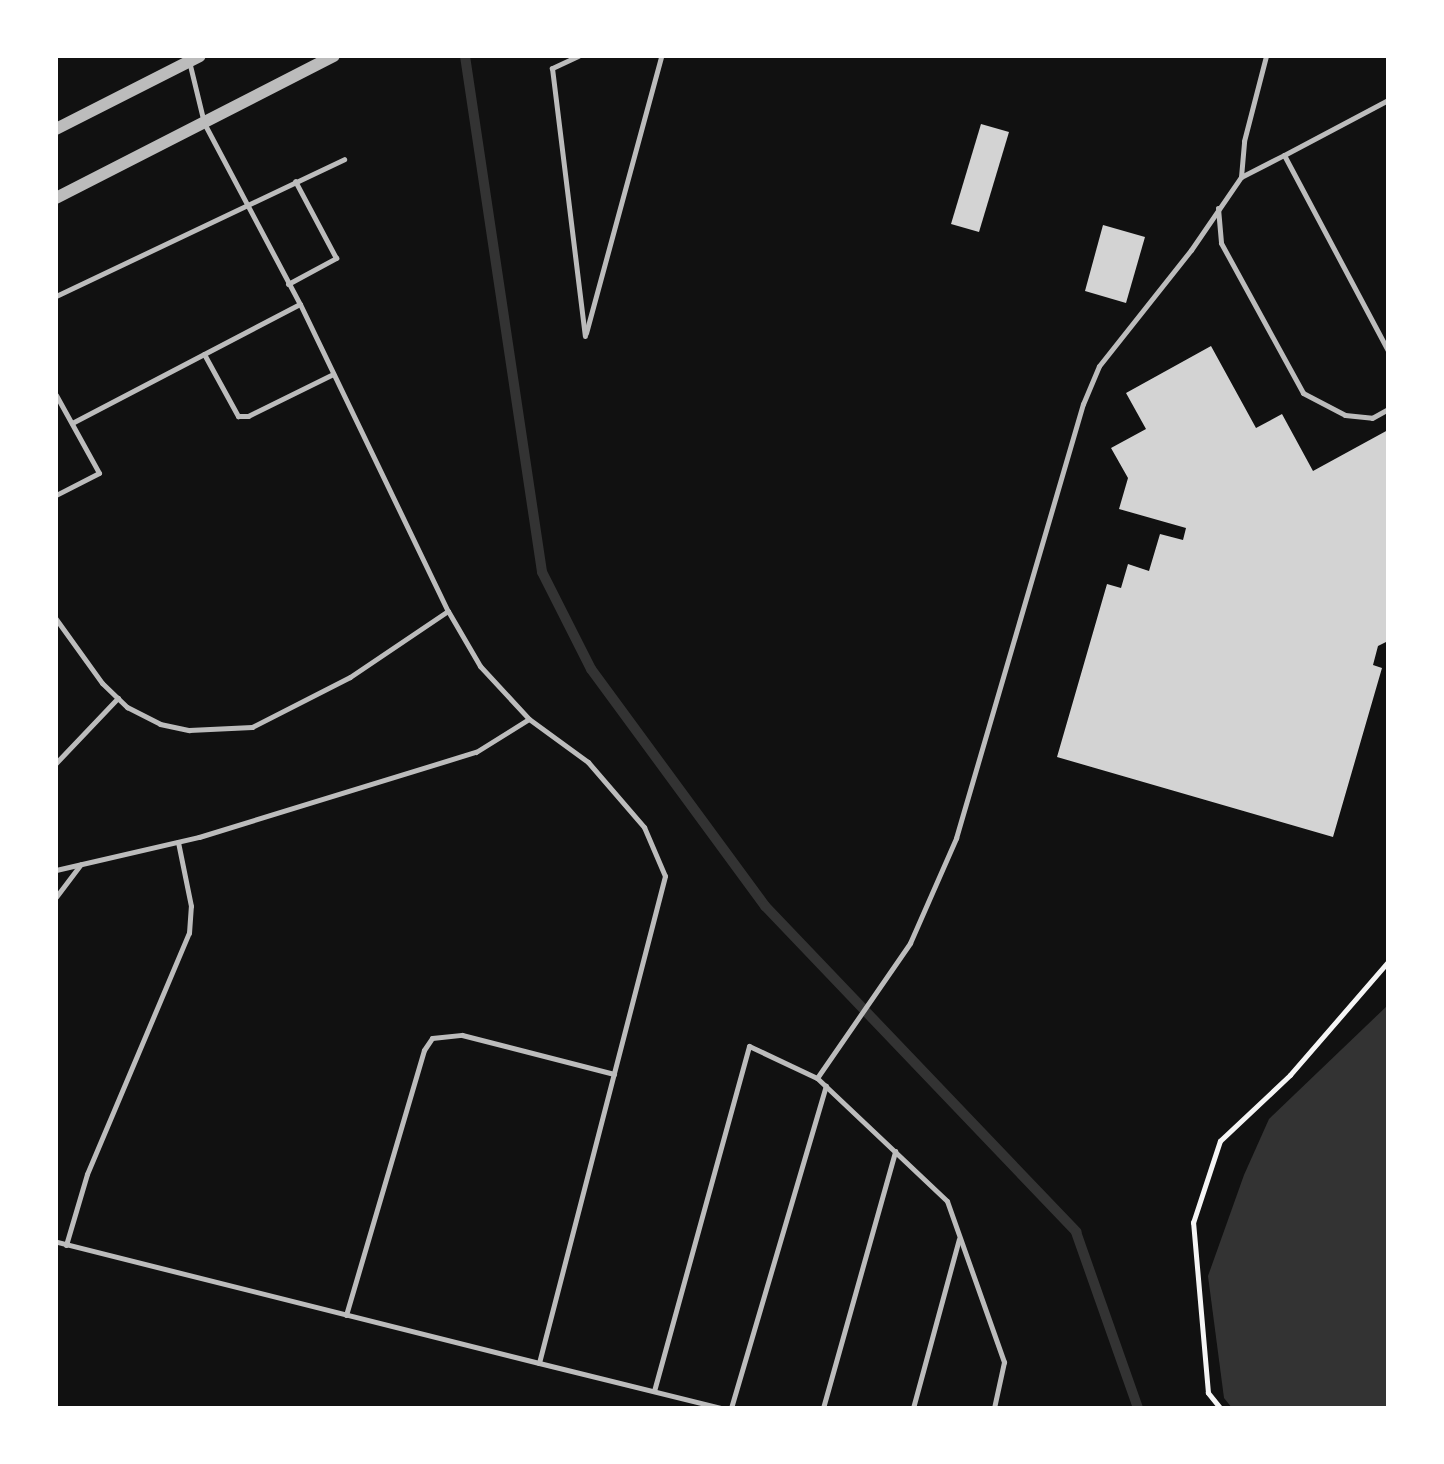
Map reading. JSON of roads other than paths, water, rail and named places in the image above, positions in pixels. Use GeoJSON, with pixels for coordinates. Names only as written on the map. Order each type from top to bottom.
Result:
{"type":"FeatureCollection","features":[{"type":"Feature","properties":{"kind":"street"},"geometry":{"type":"LineString","coordinates":[[56,198],[334,56]]}},
{"type":"Feature","properties":{"kind":"street"},"geometry":{"type":"LineString","coordinates":[[56,129],[194,59]]}},
{"type":"Feature","properties":{"kind":"lane"},"geometry":{"type":"LineString","coordinates":[[578,56],[552,68],[585,336],[662,56]]}},
{"type":"Feature","properties":{"kind":"lane"},"geometry":{"type":"LineString","coordinates":[[1241,177],[1244,141],[1266,56]]}},
{"type":"Feature","properties":{"kind":"lane"},"geometry":{"type":"LineString","coordinates":[[194,59],[204,123],[245,205],[300,304],[448,611],[480,666],[529,719],[596,771],[644,827],[665,876],[539,1363]]}},
{"type":"Feature","properties":{"kind":"lane"},"geometry":{"type":"LineString","coordinates":[[817,1078],[910,943],[956,838],[1088,391],[1112,346],[1191,250],[1241,177],[1388,100]]}},
{"type":"Feature","properties":{"kind":"lane"},"geometry":{"type":"LineString","coordinates":[[1284,155],[1388,351]]}},
{"type":"Feature","properties":{"kind":"lane"},"geometry":{"type":"LineString","coordinates":[[56,296],[344,159]]}},
{"type":"Feature","properties":{"kind":"lane"},"geometry":{"type":"LineString","coordinates":[[288,284],[336,258],[295,181]]}},
{"type":"Feature","properties":{"kind":"lane"},"geometry":{"type":"LineString","coordinates":[[1218,208],[1221,243],[1303,393],[1318,405],[1345,415],[1372,418],[1388,409]]}},
{"type":"Feature","properties":{"kind":"lane"},"geometry":{"type":"LineString","coordinates":[[72,423],[300,304]]}},
{"type":"Feature","properties":{"kind":"lane"},"geometry":{"type":"LineString","coordinates":[[204,354],[238,416],[248,416],[333,374]]}},
{"type":"Feature","properties":{"kind":"lane"},"geometry":{"type":"LineString","coordinates":[[56,394],[99,473],[56,495]]}},
{"type":"Feature","properties":{"kind":"lane"},"geometry":{"type":"LineString","coordinates":[[56,619],[118,698],[160,724],[189,730],[251,727],[350,677],[448,611]]}},
{"type":"Feature","properties":{"kind":"lane"},"geometry":{"type":"LineString","coordinates":[[56,763],[118,698]]}},
{"type":"Feature","properties":{"kind":"lane"},"geometry":{"type":"LineString","coordinates":[[56,870],[178,842],[476,752],[529,719]]}},
{"type":"Feature","properties":{"kind":"lane"},"geometry":{"type":"LineString","coordinates":[[66,1245],[87,1174],[189,933],[191,906],[178,842]]}},
{"type":"Feature","properties":{"kind":"lane"},"geometry":{"type":"LineString","coordinates":[[56,897],[81,864]]}},
{"type":"Feature","properties":{"kind":"lane"},"geometry":{"type":"LineString","coordinates":[[346,1315],[424,1049],[432,1038],[462,1035],[614,1074]]}},
{"type":"Feature","properties":{"kind":"lane"},"geometry":{"type":"LineString","coordinates":[[654,1391],[749,1046],[817,1078],[947,1201],[1004,1362],[993,1408]]}},
{"type":"Feature","properties":{"kind":"lane"},"geometry":{"type":"LineString","coordinates":[[731,1408],[826,1086]]}},
{"type":"Feature","properties":{"kind":"lane"},"geometry":{"type":"LineString","coordinates":[[823,1408],[895,1152]]}},
{"type":"Feature","properties":{"kind":"lane"},"geometry":{"type":"LineString","coordinates":[[913,1408],[959,1237]]}},
{"type":"Feature","properties":{"kind":"lane"},"geometry":{"type":"LineString","coordinates":[[56,1242],[721,1408]]}},
{"type":"Feature","properties":{"kind":"waterway"},"geometry":{"type":"LineString","coordinates":[[465,56],[542,572],[591,669],[765,906],[1076,1232],[1138,1408]]}}]}
